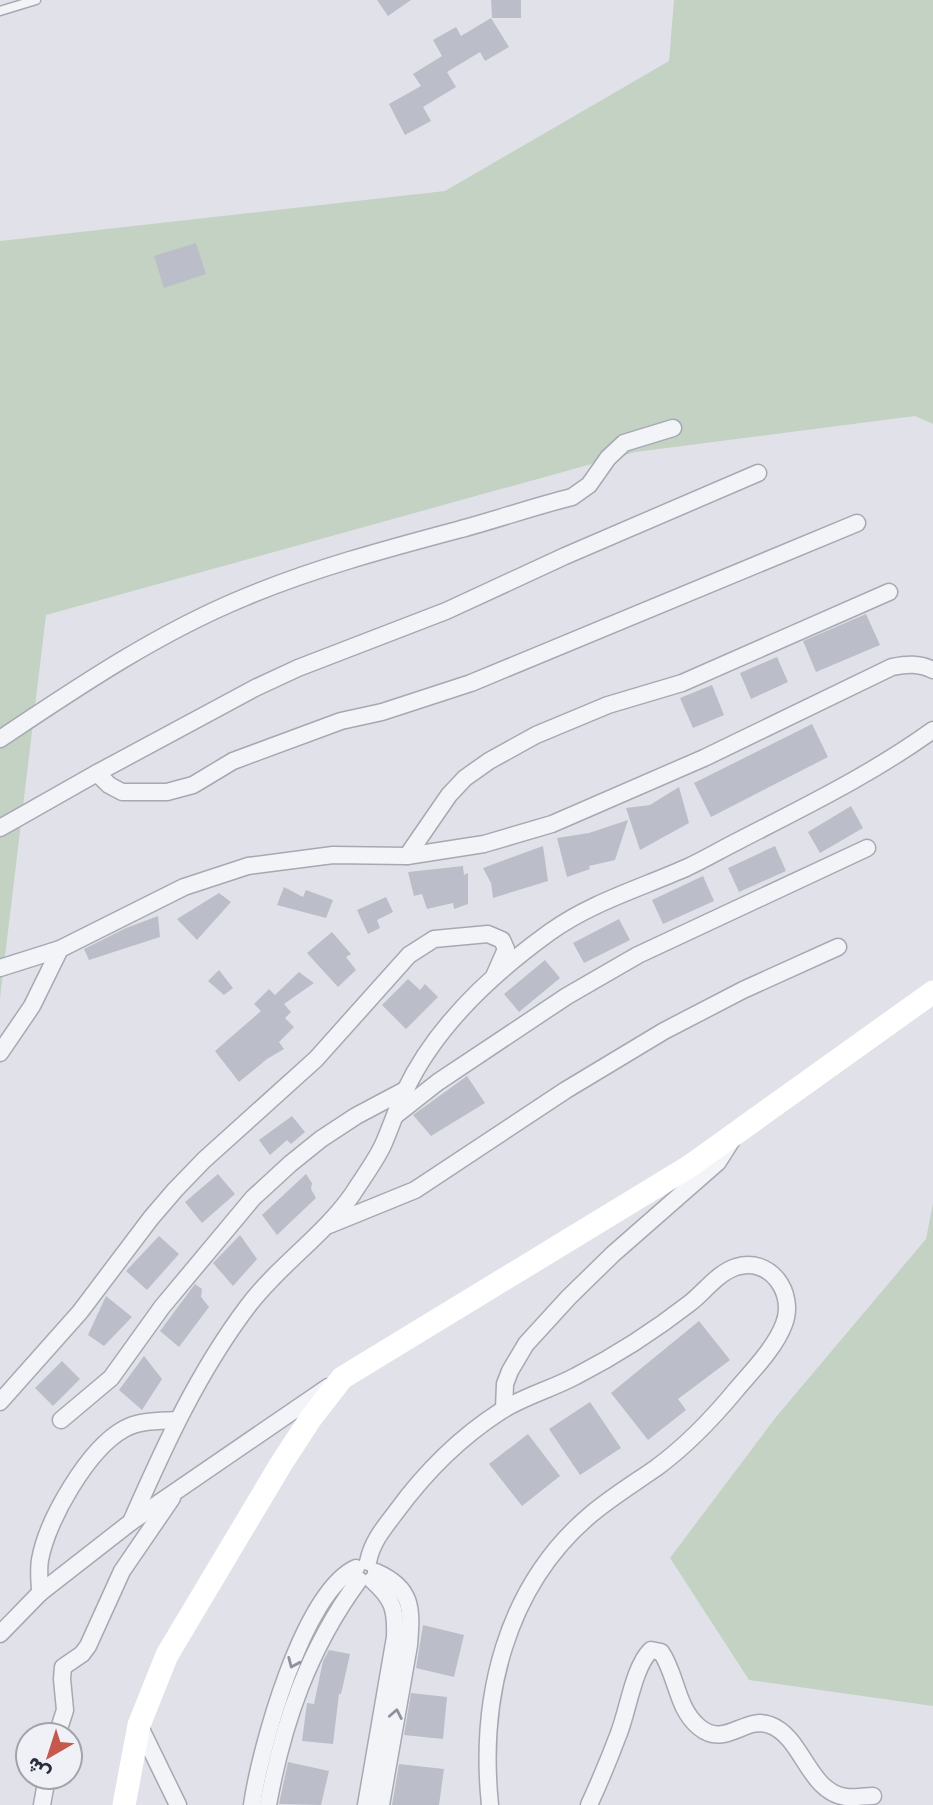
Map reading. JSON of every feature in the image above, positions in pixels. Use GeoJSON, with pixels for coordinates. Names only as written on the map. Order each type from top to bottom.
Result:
{"type":"FeatureCollection","features":[{"type":"Feature","properties":{"kind":"main road"},"geometry":{"type":"LineString","coordinates":[[124,1805],[139,1725],[167,1655],[281,1464],[311,1418],[342,1378],[690,1167],[933,992]]}},
{"type":"Feature","properties":{"kind":"street"},"geometry":{"type":"LineString","coordinates":[[0,739],[71,691],[157,639],[242,598],[392,547],[572,497],[589,485],[608,458],[624,443],[673,428]]}},
{"type":"Feature","properties":{"kind":"street"},"geometry":{"type":"LineString","coordinates":[[0,828],[231,701],[298,668],[446,611],[565,556],[758,474]]}},
{"type":"Feature","properties":{"kind":"street"},"geometry":{"type":"LineString","coordinates":[[97,773],[109,785],[122,792],[167,792],[192,785],[233,761],[341,721],[382,712],[471,683],[857,523]]}},
{"type":"Feature","properties":{"kind":"street"},"geometry":{"type":"LineString","coordinates":[[407,856],[449,795],[465,778],[489,761],[536,735],[608,705],[682,683],[889,592]]}},
{"type":"Feature","properties":{"kind":"street"},"geometry":{"type":"LineString","coordinates":[[0,968],[60,949],[184,887],[248,866],[333,855],[407,856],[484,844],[552,824],[704,758],[892,667],[907,664],[933,670]]}},
{"type":"Feature","properties":{"kind":"street"},"geometry":{"type":"LineString","coordinates":[[131,1522],[177,1420],[208,1364],[249,1304],[277,1273],[328,1225],[352,1195],[381,1149],[405,1090],[427,1053],[457,1015],[493,979],[552,931],[583,912],[689,867],[800,811],[901,753],[933,730]]}},
{"type":"Feature","properties":{"kind":"street"},"geometry":{"type":"LineString","coordinates":[[395,1116],[438,1082],[567,996],[638,955],[867,848]]}},
{"type":"Feature","properties":{"kind":"street"},"geometry":{"type":"LineString","coordinates":[[0,1402],[80,1312],[175,1190],[204,1160],[316,1059],[409,955],[433,939],[488,934],[502,940],[506,949],[493,979]]}},
{"type":"Feature","properties":{"kind":"street"},"geometry":{"type":"LineString","coordinates":[[328,1225],[415,1190],[566,1090],[664,1031],[743,990],[838,947]]}},
{"type":"Feature","properties":{"kind":"street"},"geometry":{"type":"LineString","coordinates":[[0,1053],[32,1006],[60,949]]}},
{"type":"Feature","properties":{"kind":"street"},"geometry":{"type":"LineString","coordinates":[[61,1420],[111,1378],[162,1307],[253,1198],[321,1139],[356,1116],[405,1090]]}},
{"type":"Feature","properties":{"kind":"street"},"geometry":{"type":"LineString","coordinates":[[504,1409],[505,1384],[526,1344],[612,1254],[718,1162],[734,1135]]}},
{"type":"Feature","properties":{"kind":"street"},"geometry":{"type":"LineString","coordinates":[[252,1805],[274,1738],[289,1713],[342,1603],[366,1573],[376,1537],[435,1463],[465,1436],[504,1409],[570,1380],[630,1347],[728,1270],[763,1266],[776,1277],[785,1294],[787,1313],[784,1326],[768,1349],[712,1419],[657,1467],[606,1502],[564,1540],[520,1605],[500,1657],[493,1684],[486,1773],[490,1805]]}},
{"type":"Feature","properties":{"kind":"street"},"geometry":{"type":"LineString","coordinates":[[0,1634],[40,1593],[131,1522],[342,1378]]}},
{"type":"Feature","properties":{"kind":"street"},"geometry":{"type":"LineString","coordinates":[[40,1593],[40,1561],[45,1542],[65,1495],[89,1463],[123,1430],[144,1423],[177,1420]]}},
{"type":"Feature","properties":{"kind":"street"},"geometry":{"type":"LineString","coordinates":[[61,1721],[65,1710],[63,1668],[88,1646],[122,1571],[177,1490]]}},
{"type":"Feature","properties":{"kind":"street"},"geometry":{"type":"LineString","coordinates":[[268,1805],[274,1738],[285,1682],[311,1623],[335,1584],[366,1573],[392,1581],[404,1593],[409,1602],[411,1619],[409,1645],[382,1754],[366,1805]]}},
{"type":"Feature","properties":{"kind":"street"},"geometry":{"type":"LineString","coordinates":[[311,1623],[326,1633]]}},
{"type":"Feature","properties":{"kind":"street"},"geometry":{"type":"LineString","coordinates":[[589,1805],[620,1731],[638,1670],[650,1650],[661,1652],[668,1662],[684,1710],[700,1728],[713,1734],[728,1735],[758,1722],[772,1725],[793,1745],[815,1776],[834,1793],[845,1797],[873,1796]]}},
{"type":"Feature","properties":{"kind":"street"},"geometry":{"type":"LineString","coordinates":[[139,1725],[177,1805]]}},
{"type":"Feature","properties":{"kind":"street"},"geometry":{"type":"LineString","coordinates":[[381,1805],[382,1754]]}},
{"type":"Feature","properties":{"kind":"street"},"geometry":{"type":"LineString","coordinates":[[131,1776],[136,1805]]}},
{"type":"Feature","properties":{"kind":"lane"},"geometry":{"type":"LineString","coordinates":[[0,11],[36,0]]}},
{"type":"Feature","properties":{"kind":"green space"},"geometry":{"type":"Polygon","coordinates":[[[674,0],[933,0],[933,424],[915,416],[635,452],[46,615],[0,998],[0,241],[445,191],[669,61],[674,0]]]}},
{"type":"Feature","properties":{"kind":"green space"},"geometry":{"type":"Polygon","coordinates":[[[933,1203],[933,1706],[749,1680],[670,1558],[776,1417],[926,1239],[933,1203]]]}},
{"type":"Feature","properties":{"kind":"building"},"geometry":{"type":"Polygon","coordinates":[[[377,0],[411,0],[388,16],[377,0]]]}},
{"type":"Feature","properties":{"kind":"building"},"geometry":{"type":"Polygon","coordinates":[[[491,0],[521,0],[521,18],[492,18],[491,0]]]}},
{"type":"Feature","properties":{"kind":"building"},"geometry":{"type":"Polygon","coordinates":[[[491,18],[509,47],[485,61],[480,52],[447,72],[456,87],[423,107],[431,121],[405,135],[389,104],[421,86],[413,74],[442,56],[433,40],[456,27],[461,36],[491,18]]]}},
{"type":"Feature","properties":{"kind":"building"},"geometry":{"type":"Polygon","coordinates":[[[196,243],[206,274],[164,288],[154,256],[196,243]]]}},
{"type":"Feature","properties":{"kind":"building"},"geometry":{"type":"Polygon","coordinates":[[[866,614],[880,645],[816,672],[803,641],[866,614]]]}},
{"type":"Feature","properties":{"kind":"building"},"geometry":{"type":"Polygon","coordinates":[[[777,657],[788,682],[751,699],[740,673],[777,657]]]}},
{"type":"Feature","properties":{"kind":"building"},"geometry":{"type":"Polygon","coordinates":[[[712,685],[724,715],[693,728],[680,698],[712,685]]]}},
{"type":"Feature","properties":{"kind":"building"},"geometry":{"type":"Polygon","coordinates":[[[812,724],[828,757],[711,817],[694,783],[812,724]]]}},
{"type":"Feature","properties":{"kind":"building"},"geometry":{"type":"Polygon","coordinates":[[[679,787],[689,823],[640,850],[626,808],[650,805],[679,787]]]}},
{"type":"Feature","properties":{"kind":"building"},"geometry":{"type":"Polygon","coordinates":[[[851,806],[863,828],[820,853],[808,832],[851,806]]]}},
{"type":"Feature","properties":{"kind":"building"},"geometry":{"type":"Polygon","coordinates":[[[628,820],[615,860],[589,866],[590,869],[567,877],[557,838],[589,833],[628,820]]]}},
{"type":"Feature","properties":{"kind":"building"},"geometry":{"type":"Polygon","coordinates":[[[543,846],[548,881],[493,898],[491,883],[483,868],[543,846]]]}},
{"type":"Feature","properties":{"kind":"building"},"geometry":{"type":"Polygon","coordinates":[[[775,846],[786,871],[739,892],[728,868],[775,846]]]}},
{"type":"Feature","properties":{"kind":"building"},"geometry":{"type":"Polygon","coordinates":[[[463,866],[464,875],[468,873],[468,904],[454,909],[453,903],[427,909],[422,894],[414,896],[408,872],[463,866]]]}},
{"type":"Feature","properties":{"kind":"building"},"geometry":{"type":"Polygon","coordinates":[[[703,876],[714,901],[663,924],[652,900],[703,876]]]}},
{"type":"Feature","properties":{"kind":"building"},"geometry":{"type":"Polygon","coordinates":[[[284,887],[303,897],[306,890],[333,900],[326,918],[277,905],[284,887]]]}},
{"type":"Feature","properties":{"kind":"building"},"geometry":{"type":"Polygon","coordinates":[[[219,893],[231,902],[197,940],[177,919],[219,893]]]}},
{"type":"Feature","properties":{"kind":"building"},"geometry":{"type":"Polygon","coordinates":[[[386,897],[393,912],[377,920],[380,928],[368,934],[357,910],[386,897]]]}},
{"type":"Feature","properties":{"kind":"building"},"geometry":{"type":"Polygon","coordinates":[[[158,916],[160,937],[89,960],[84,949],[158,916]]]}},
{"type":"Feature","properties":{"kind":"building"},"geometry":{"type":"Polygon","coordinates":[[[619,919],[630,940],[584,963],[573,943],[619,919]]]}},
{"type":"Feature","properties":{"kind":"building"},"geometry":{"type":"Polygon","coordinates":[[[332,932],[351,954],[346,957],[356,970],[338,987],[307,953],[332,932]]]}},
{"type":"Feature","properties":{"kind":"building"},"geometry":{"type":"Polygon","coordinates":[[[545,960],[560,978],[519,1012],[504,994],[545,960]]]}},
{"type":"Feature","properties":{"kind":"building"},"geometry":{"type":"Polygon","coordinates":[[[219,970],[233,988],[224,995],[208,981],[219,970]]]}},
{"type":"Feature","properties":{"kind":"building"},"geometry":{"type":"Polygon","coordinates":[[[299,972],[314,983],[284,1004],[291,1012],[285,1018],[294,1027],[279,1042],[284,1049],[239,1082],[215,1051],[261,1011],[254,1004],[269,989],[275,995],[299,972]]]}},
{"type":"Feature","properties":{"kind":"building"},"geometry":{"type":"Polygon","coordinates":[[[408,979],[420,990],[425,984],[438,997],[406,1029],[382,1005],[408,979]]]}},
{"type":"Feature","properties":{"kind":"building"},"geometry":{"type":"Polygon","coordinates":[[[467,1076],[485,1103],[431,1136],[413,1115],[467,1076]]]}},
{"type":"Feature","properties":{"kind":"building"},"geometry":{"type":"Polygon","coordinates":[[[292,1116],[305,1132],[291,1144],[287,1140],[270,1155],[259,1140],[292,1116]]]}},
{"type":"Feature","properties":{"kind":"building"},"geometry":{"type":"Polygon","coordinates":[[[218,1174],[235,1194],[202,1223],[185,1202],[218,1174]]]}},
{"type":"Feature","properties":{"kind":"building"},"geometry":{"type":"Polygon","coordinates":[[[306,1174],[316,1198],[277,1235],[262,1215],[306,1174]]]}},
{"type":"Feature","properties":{"kind":"building"},"geometry":{"type":"Polygon","coordinates":[[[240,1235],[257,1259],[233,1286],[213,1263],[240,1235]]]}},
{"type":"Feature","properties":{"kind":"building"},"geometry":{"type":"Polygon","coordinates":[[[159,1236],[179,1254],[147,1290],[126,1271],[159,1236]]]}},
{"type":"Feature","properties":{"kind":"building"},"geometry":{"type":"Polygon","coordinates":[[[195,1284],[202,1289],[201,1297],[209,1307],[179,1347],[160,1331],[195,1284]]]}},
{"type":"Feature","properties":{"kind":"building"},"geometry":{"type":"Polygon","coordinates":[[[106,1296],[132,1317],[104,1346],[88,1335],[106,1296]]]}},
{"type":"Feature","properties":{"kind":"building"},"geometry":{"type":"Polygon","coordinates":[[[699,1321],[730,1360],[678,1399],[686,1410],[648,1440],[611,1393],[699,1321]]]}},
{"type":"Feature","properties":{"kind":"building"},"geometry":{"type":"Polygon","coordinates":[[[144,1356],[162,1379],[142,1410],[119,1390],[144,1356]]]}},
{"type":"Feature","properties":{"kind":"building"},"geometry":{"type":"Polygon","coordinates":[[[62,1361],[80,1379],[53,1406],[35,1388],[62,1361]]]}},
{"type":"Feature","properties":{"kind":"building"},"geometry":{"type":"Polygon","coordinates":[[[590,1402],[621,1448],[580,1475],[549,1429],[590,1402]]]}},
{"type":"Feature","properties":{"kind":"building"},"geometry":{"type":"Polygon","coordinates":[[[528,1434],[560,1476],[522,1506],[489,1464],[528,1434]]]}},
{"type":"Feature","properties":{"kind":"building"},"geometry":{"type":"Polygon","coordinates":[[[423,1625],[464,1635],[454,1677],[416,1668],[423,1625]]]}},
{"type":"Feature","properties":{"kind":"building"},"geometry":{"type":"Polygon","coordinates":[[[329,1650],[350,1654],[339,1694],[333,1744],[302,1741],[307,1703],[314,1704],[323,1661],[329,1650]]]}},
{"type":"Feature","properties":{"kind":"building"},"geometry":{"type":"Polygon","coordinates":[[[411,1693],[447,1697],[443,1739],[404,1735],[411,1693]]]}},
{"type":"Feature","properties":{"kind":"building"},"geometry":{"type":"Polygon","coordinates":[[[288,1762],[329,1771],[321,1805],[279,1804],[288,1762]]]}},
{"type":"Feature","properties":{"kind":"building"},"geometry":{"type":"Polygon","coordinates":[[[399,1764],[444,1769],[439,1805],[392,1805],[399,1764]]]}}]}
